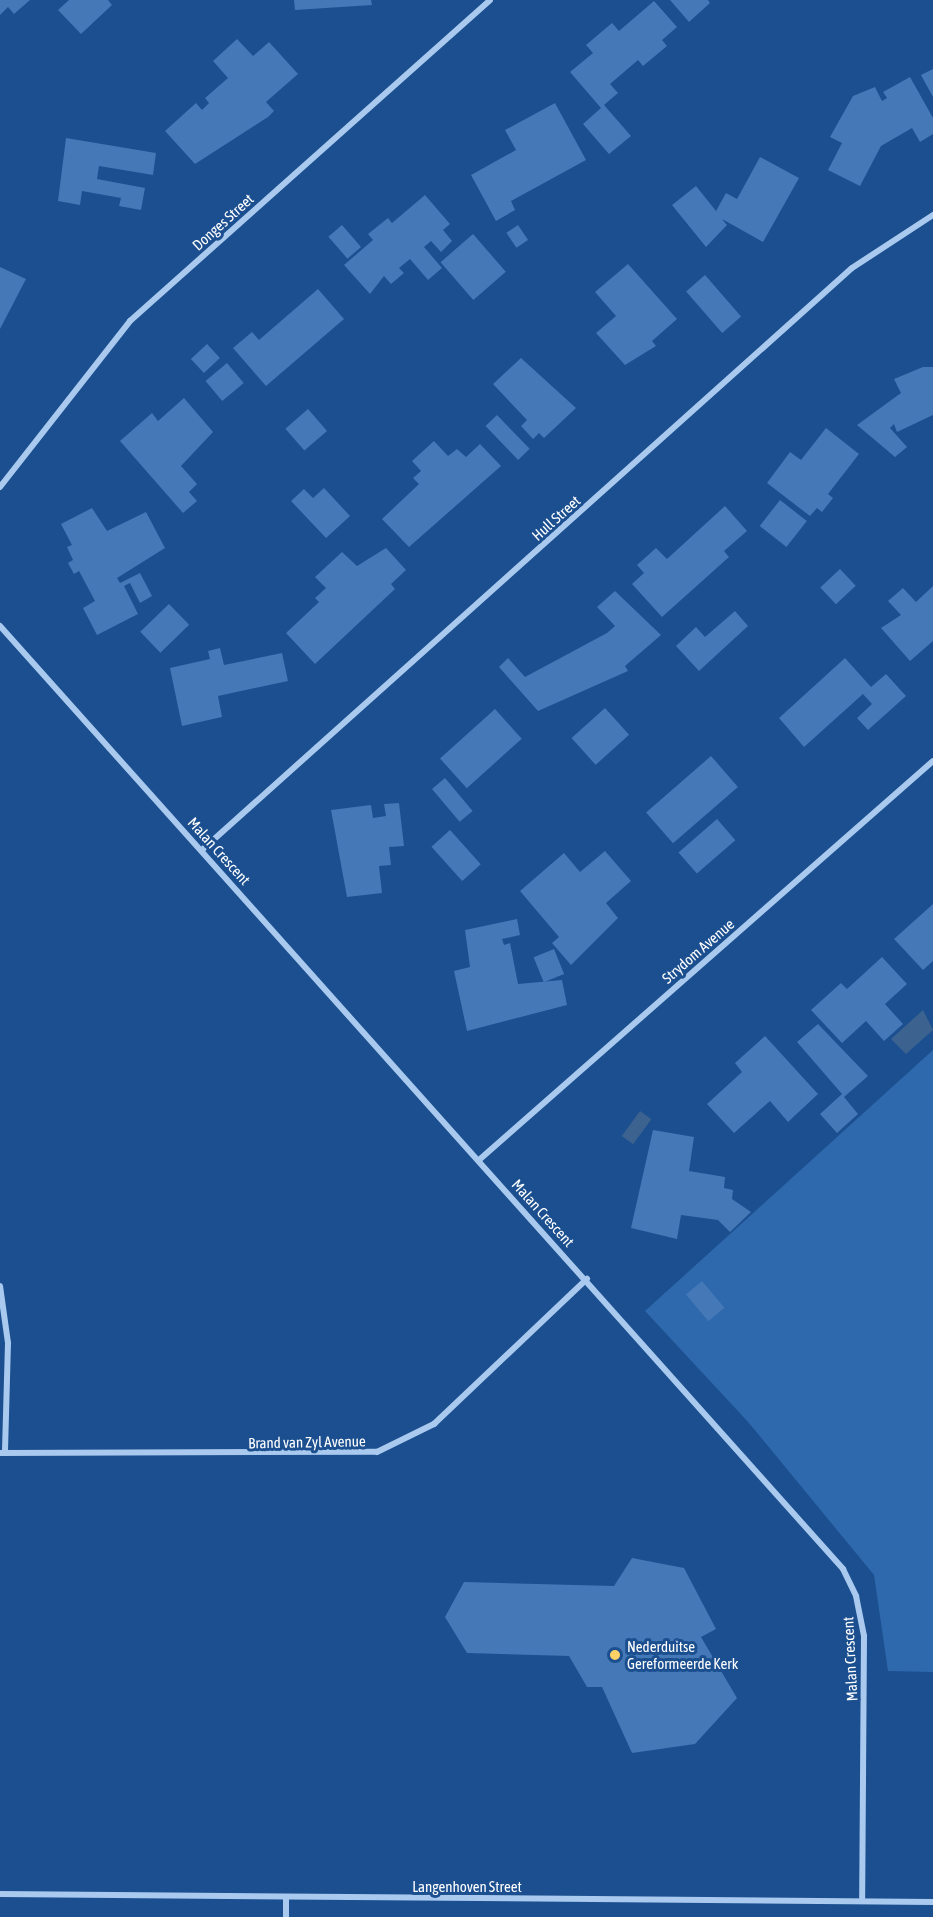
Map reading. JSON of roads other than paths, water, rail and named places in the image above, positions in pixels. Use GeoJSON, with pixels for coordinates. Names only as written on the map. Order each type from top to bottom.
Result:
{"type":"FeatureCollection","features":[{"type":"Feature","properties":{"kind":"street","name":"Donges Street"},"geometry":{"type":"LineString","coordinates":[[0,487],[130,321],[490,0]]}},
{"type":"Feature","properties":{"kind":"street","name":"Hull Street"},"geometry":{"type":"LineString","coordinates":[[202,850],[852,268],[933,215]]}},
{"type":"Feature","properties":{"kind":"street","name":"Malan Crescent"},"geometry":{"type":"LineString","coordinates":[[0,626],[831,1552],[850,1581],[864,1636],[862,1899]]}},
{"type":"Feature","properties":{"kind":"street","name":"Strydom Avenue"},"geometry":{"type":"LineString","coordinates":[[479,1160],[933,761]]}},
{"type":"Feature","properties":{"kind":"street","name":"Brand van Zyl Avenue"},"geometry":{"type":"LineString","coordinates":[[3,1453],[377,1452],[434,1424],[587,1279]]}},
{"type":"Feature","properties":{"kind":"street"},"geometry":{"type":"LineString","coordinates":[[0,1286],[8,1343],[3,1453]]}},
{"type":"Feature","properties":{"kind":"street","name":"Langenhoven Street"},"geometry":{"type":"LineString","coordinates":[[0,1894],[286,1899],[862,1899],[933,1902]]}},
{"type":"Feature","properties":{"kind":"street"},"geometry":{"type":"LineString","coordinates":[[286,1899],[286,1917]]}},
{"type":"Feature","properties":{"kind":"place","name":"Nederduitse Gereformeerde Kerk"},"geometry":{"type":"Point","coordinates":[615,1655]}}]}
